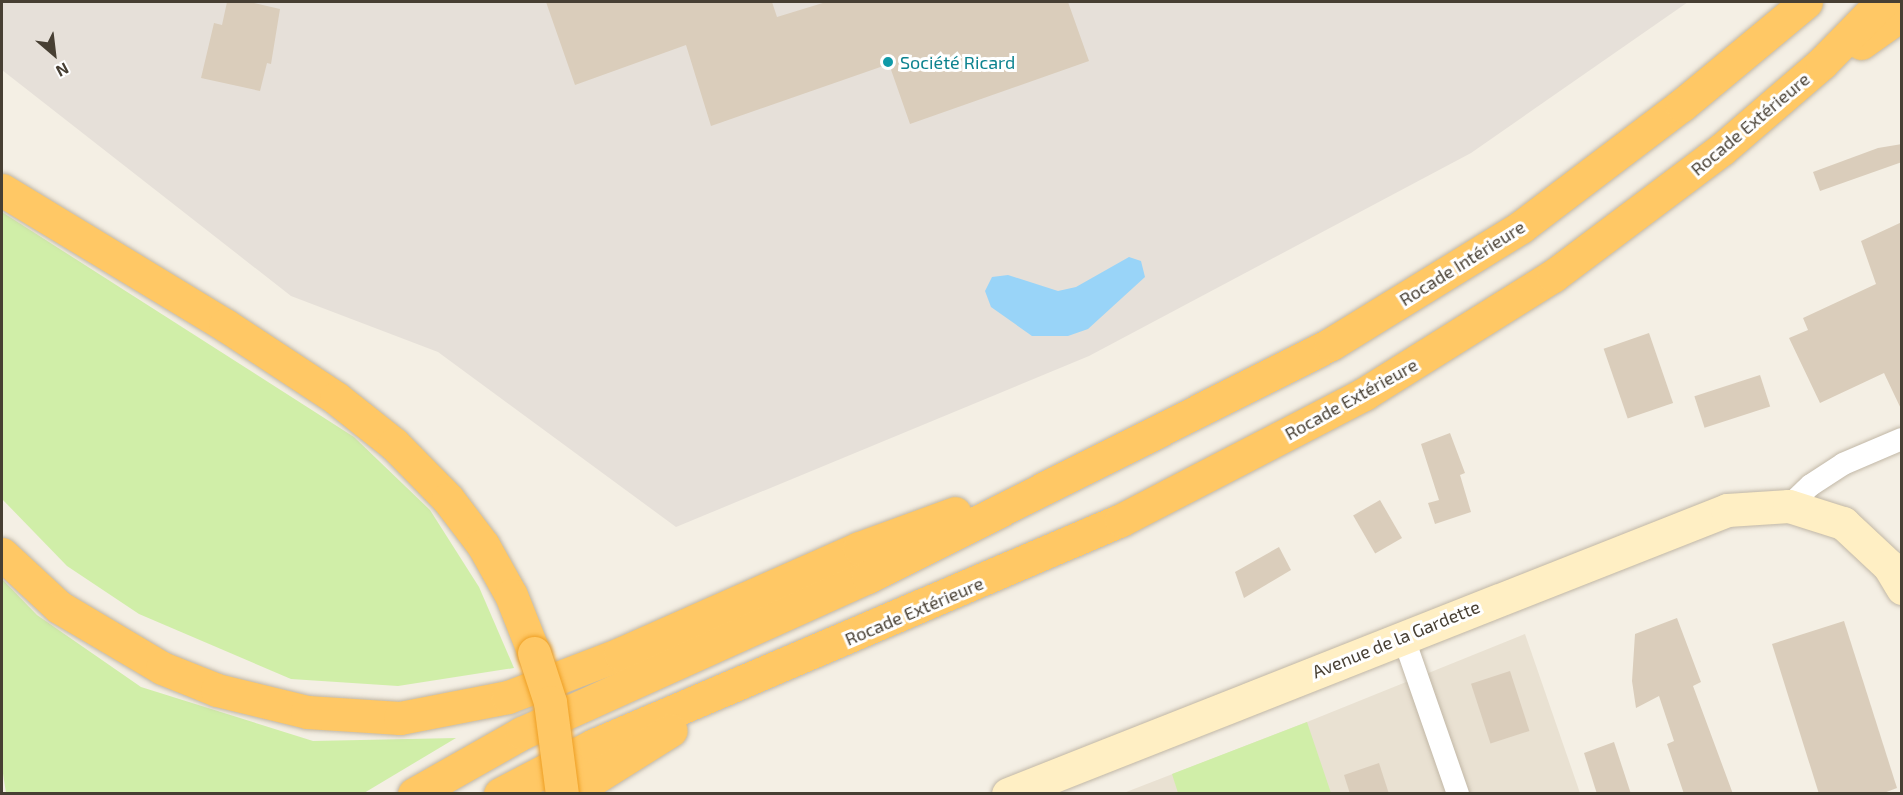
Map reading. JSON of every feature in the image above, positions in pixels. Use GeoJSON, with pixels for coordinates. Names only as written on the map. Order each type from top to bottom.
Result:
{"type":"FeatureCollection","features":[{"type":"Feature","properties":{"kind":"highway","name":"Rocade Intérieure"},"geometry":{"type":"LineString","coordinates":[[1081,467],[1193,416],[1332,344],[1521,227],[1682,105],[1795,8]]}},
{"type":"Feature","properties":{"kind":"highway","name":"Rocade Extérieure"},"geometry":{"type":"LineString","coordinates":[[748,681],[1120,520],[1364,394],[1553,276],[1721,150],[1822,63],[1890,10]]}},
{"type":"Feature","properties":{"kind":"highway"},"geometry":{"type":"LineString","coordinates":[[2,190],[234,331],[336,398],[394,444],[448,499],[483,545],[512,595],[550,702],[562,794]]}},
{"type":"Feature","properties":{"kind":"highway"},"geometry":{"type":"LineString","coordinates":[[2,554],[59,607],[162,668],[217,690],[307,712],[400,717],[507,697],[620,654],[859,548],[1081,467]]}},
{"type":"Feature","properties":{"kind":"highway"},"geometry":{"type":"LineString","coordinates":[[414,794],[522,733],[868,578],[1081,467]]}},
{"type":"Feature","properties":{"kind":"highway"},"geometry":{"type":"LineString","coordinates":[[500,794],[594,745],[748,681]]}},
{"type":"Feature","properties":{"kind":"highway"},"geometry":{"type":"LineString","coordinates":[[570,794],[748,681]]}},
{"type":"Feature","properties":{"kind":"main road","name":"Avenue de la Gardette"},"geometry":{"type":"LineString","coordinates":[[1008,794],[1403,636],[1727,510],[1789,506],[1843,523],[1889,566],[1902,588]]}},
{"type":"Feature","properties":{"kind":"street"},"geometry":{"type":"LineString","coordinates":[[1789,506],[1843,464],[1902,439]]}},
{"type":"Feature","properties":{"kind":"street"},"geometry":{"type":"LineString","coordinates":[[1403,636],[1458,794]]}},
{"type":"Feature","properties":{"kind":"shaded area"},"geometry":{"type":"Polygon","coordinates":[[[2,2],[1688,2],[1471,153],[1089,356],[676,527],[438,352],[291,296],[2,70],[2,2]]]}},
{"type":"Feature","properties":{"kind":"shaded area"},"geometry":{"type":"Polygon","coordinates":[[[1525,634],[1580,793],[1121,794],[1307,722],[1525,634]]]}},
{"type":"Feature","properties":{"kind":"green space"},"geometry":{"type":"Polygon","coordinates":[[[2,212],[354,437],[430,510],[479,587],[514,668],[398,686],[291,679],[139,614],[67,566],[2,499],[2,212]]]}},
{"type":"Feature","properties":{"kind":"green space"},"geometry":{"type":"Polygon","coordinates":[[[2,579],[37,615],[141,687],[313,741],[456,738],[364,793],[6,793],[2,767],[2,579]]]}},
{"type":"Feature","properties":{"kind":"green space"},"geometry":{"type":"Polygon","coordinates":[[[1307,722],[1331,793],[1178,793],[1172,774],[1307,722]]]}},
{"type":"Feature","properties":{"kind":"water"},"geometry":{"type":"Polygon","coordinates":[[[1129,257],[1141,261],[1145,277],[1088,329],[1068,336],[1032,336],[991,307],[985,291],[992,277],[1008,275],[1058,291],[1076,287],[1129,257]]]}},
{"type":"Feature","properties":{"kind":"building"},"geometry":{"type":"Polygon","coordinates":[[[227,2],[250,2],[280,9],[271,64],[267,63],[260,91],[201,78],[214,23],[222,25],[227,2]]]}},
{"type":"Feature","properties":{"kind":"building","name":"Société Ricard"},"geometry":{"type":"Polygon","coordinates":[[[546,2],[772,2],[777,17],[826,2],[1068,2],[1089,61],[910,124],[889,64],[711,126],[686,45],[575,85],[546,2]]]}},
{"type":"Feature","properties":{"kind":"building"},"geometry":{"type":"Polygon","coordinates":[[[1902,144],[1902,162],[1820,191],[1813,172],[1878,148],[1902,144]]]}},
{"type":"Feature","properties":{"kind":"building"},"geometry":{"type":"Polygon","coordinates":[[[1902,222],[1902,411],[1884,373],[1820,403],[1789,338],[1808,330],[1803,318],[1876,284],[1861,241],[1902,222]]]}},
{"type":"Feature","properties":{"kind":"building"},"geometry":{"type":"Polygon","coordinates":[[[1649,333],[1673,403],[1628,419],[1604,349],[1649,333]]]}},
{"type":"Feature","properties":{"kind":"building"},"geometry":{"type":"Polygon","coordinates":[[[1760,375],[1770,406],[1705,428],[1694,396],[1760,375]]]}},
{"type":"Feature","properties":{"kind":"building"},"geometry":{"type":"Polygon","coordinates":[[[1450,433],[1465,473],[1460,475],[1471,512],[1435,524],[1428,503],[1439,500],[1421,444],[1450,433]]]}},
{"type":"Feature","properties":{"kind":"building"},"geometry":{"type":"Polygon","coordinates":[[[1380,500],[1402,538],[1375,554],[1353,516],[1380,500]]]}},
{"type":"Feature","properties":{"kind":"building"},"geometry":{"type":"Polygon","coordinates":[[[1279,547],[1291,570],[1244,598],[1235,572],[1279,547]]]}},
{"type":"Feature","properties":{"kind":"building"},"geometry":{"type":"Polygon","coordinates":[[[1677,618],[1701,682],[1693,686],[1733,794],[1684,794],[1667,744],[1674,741],[1659,696],[1636,708],[1632,681],[1635,634],[1677,618]]]}},
{"type":"Feature","properties":{"kind":"building"},"geometry":{"type":"Polygon","coordinates":[[[1844,621],[1897,788],[1881,794],[1819,794],[1772,644],[1844,621]]]}},
{"type":"Feature","properties":{"kind":"building"},"geometry":{"type":"Polygon","coordinates":[[[1510,671],[1529,731],[1490,744],[1471,684],[1510,671]]]}},
{"type":"Feature","properties":{"kind":"building"},"geometry":{"type":"Polygon","coordinates":[[[1614,742],[1631,794],[1597,794],[1584,753],[1614,742]]]}},
{"type":"Feature","properties":{"kind":"building"},"geometry":{"type":"Polygon","coordinates":[[[1379,763],[1389,794],[1350,794],[1344,775],[1379,763]]]}},
{"type":"Feature","properties":{"kind":"place","name":"Société Ricard"},"geometry":{"type":"Point","coordinates":[888,62]}}]}
